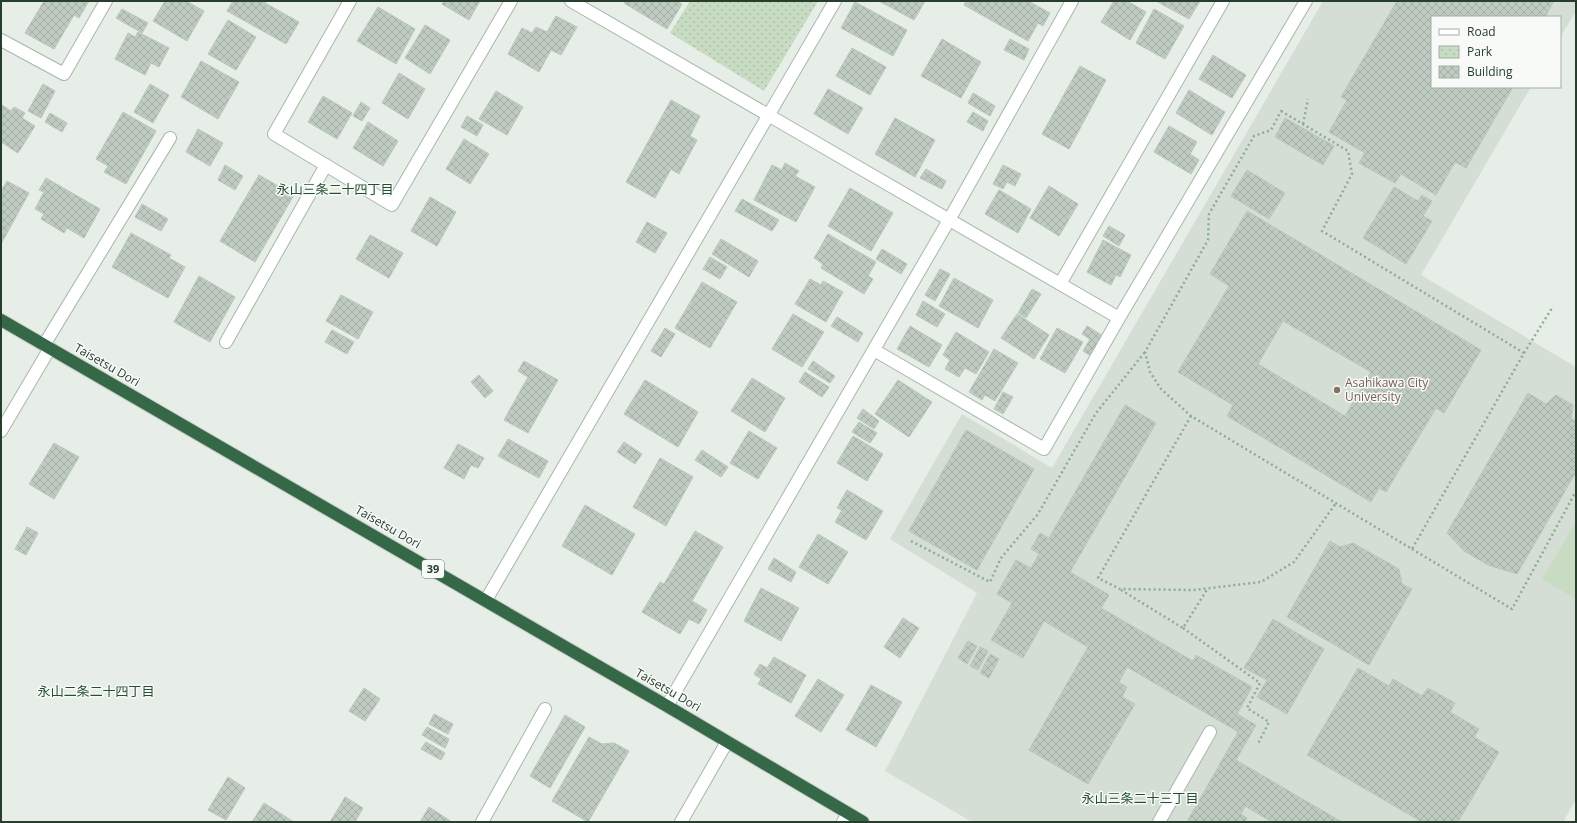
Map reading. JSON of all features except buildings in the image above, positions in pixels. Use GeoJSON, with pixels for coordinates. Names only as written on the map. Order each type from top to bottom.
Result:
{"type":"FeatureCollection","features":[{"type":"Feature","properties":{"kind":"highway","name":"Taisetsu Dori"},"geometry":{"type":"LineString","coordinates":[[1,320],[668,706],[728,742],[846,818],[863,822]]}},
{"type":"Feature","properties":{"kind":"street"},"geometry":{"type":"LineString","coordinates":[[1,40],[64,74],[106,1]]}},
{"type":"Feature","properties":{"kind":"street"},"geometry":{"type":"LineString","coordinates":[[350,1],[274,134],[392,205],[511,1]]}},
{"type":"Feature","properties":{"kind":"street"},"geometry":{"type":"LineString","coordinates":[[571,1],[589,5],[769,114],[1119,318]]}},
{"type":"Feature","properties":{"kind":"street"},"geometry":{"type":"LineString","coordinates":[[486,600],[835,1]]}},
{"type":"Feature","properties":{"kind":"street"},"geometry":{"type":"LineString","coordinates":[[668,706],[949,220],[1072,1]]}},
{"type":"Feature","properties":{"kind":"street"},"geometry":{"type":"LineString","coordinates":[[1060,284],[1223,1]]}},
{"type":"Feature","properties":{"kind":"street"},"geometry":{"type":"LineString","coordinates":[[874,350],[1044,449],[1119,318],[1306,1]]}},
{"type":"Feature","properties":{"kind":"street"},"geometry":{"type":"LineString","coordinates":[[1,431],[47,346],[170,138]]}},
{"type":"Feature","properties":{"kind":"street"},"geometry":{"type":"LineString","coordinates":[[226,342],[326,165]]}},
{"type":"Feature","properties":{"kind":"street"},"geometry":{"type":"LineString","coordinates":[[482,822],[545,709]]}},
{"type":"Feature","properties":{"kind":"street"},"geometry":{"type":"LineString","coordinates":[[1159,822],[1210,732]]}},
{"type":"Feature","properties":{"kind":"street"},"geometry":{"type":"LineString","coordinates":[[680,822],[728,742]]}},
{"type":"Feature","properties":{"kind":"path"},"geometry":{"type":"LineString","coordinates":[[1304,124],[1308,99]]}},
{"type":"Feature","properties":{"kind":"path"},"geometry":{"type":"LineString","coordinates":[[911,541],[990,582],[1001,558],[1038,514],[1096,413],[1145,352],[1208,240],[1209,214],[1254,136],[1271,130],[1281,111],[1348,151],[1352,174],[1322,231],[1524,353]]}},
{"type":"Feature","properties":{"kind":"path"},"geometry":{"type":"LineString","coordinates":[[1412,549],[1524,353],[1552,308]]}},
{"type":"Feature","properties":{"kind":"path"},"geometry":{"type":"LineString","coordinates":[[1145,352],[1150,372],[1161,389],[1191,416],[1512,609],[1576,491]]}},
{"type":"Feature","properties":{"kind":"path"},"geometry":{"type":"LineString","coordinates":[[1191,416],[1098,578],[1120,589],[1183,628],[1260,683],[1247,708],[1269,722],[1258,744]]}},
{"type":"Feature","properties":{"kind":"path"},"geometry":{"type":"LineString","coordinates":[[1120,589],[1194,590],[1261,582],[1294,562],[1336,503]]}},
{"type":"Feature","properties":{"kind":"path"},"geometry":{"type":"LineString","coordinates":[[1183,628],[1208,588]]}},
{"type":"Feature","properties":{"kind":"shaded area","name":"Asahikawa City University"},"geometry":{"type":"Polygon","coordinates":[[[1323,1],[1576,1],[1576,11],[1561,36],[1561,16],[1431,16],[1431,88],[1530,88],[1421,275],[1576,367],[1576,799],[1563,822],[972,822],[885,771],[977,593],[890,539],[962,414],[1052,468],[1323,1]]]}},
{"type":"Feature","properties":{"kind":"green space"},"geometry":{"type":"Polygon","coordinates":[[[690,1],[818,1],[764,91],[670,33],[690,1]]]}},
{"type":"Feature","properties":{"kind":"green space"},"geometry":{"type":"Polygon","coordinates":[[[1576,522],[1576,599],[1542,579],[1576,522]]]}},
{"type":"Feature","properties":{"kind":"place","name":"Asahikawa City University"},"geometry":{"type":"Point","coordinates":[1337,390]}},
{"type":"Feature","properties":{"kind":"district","name":"永山三条二十四丁目"},"geometry":{"type":"Point","coordinates":[335,189]}},
{"type":"Feature","properties":{"kind":"district","name":"永山二条二十四丁目"},"geometry":{"type":"Point","coordinates":[96,691]}},
{"type":"Feature","properties":{"kind":"district","name":"永山三条二十三丁目"},"geometry":{"type":"Point","coordinates":[1140,798]}}]}
